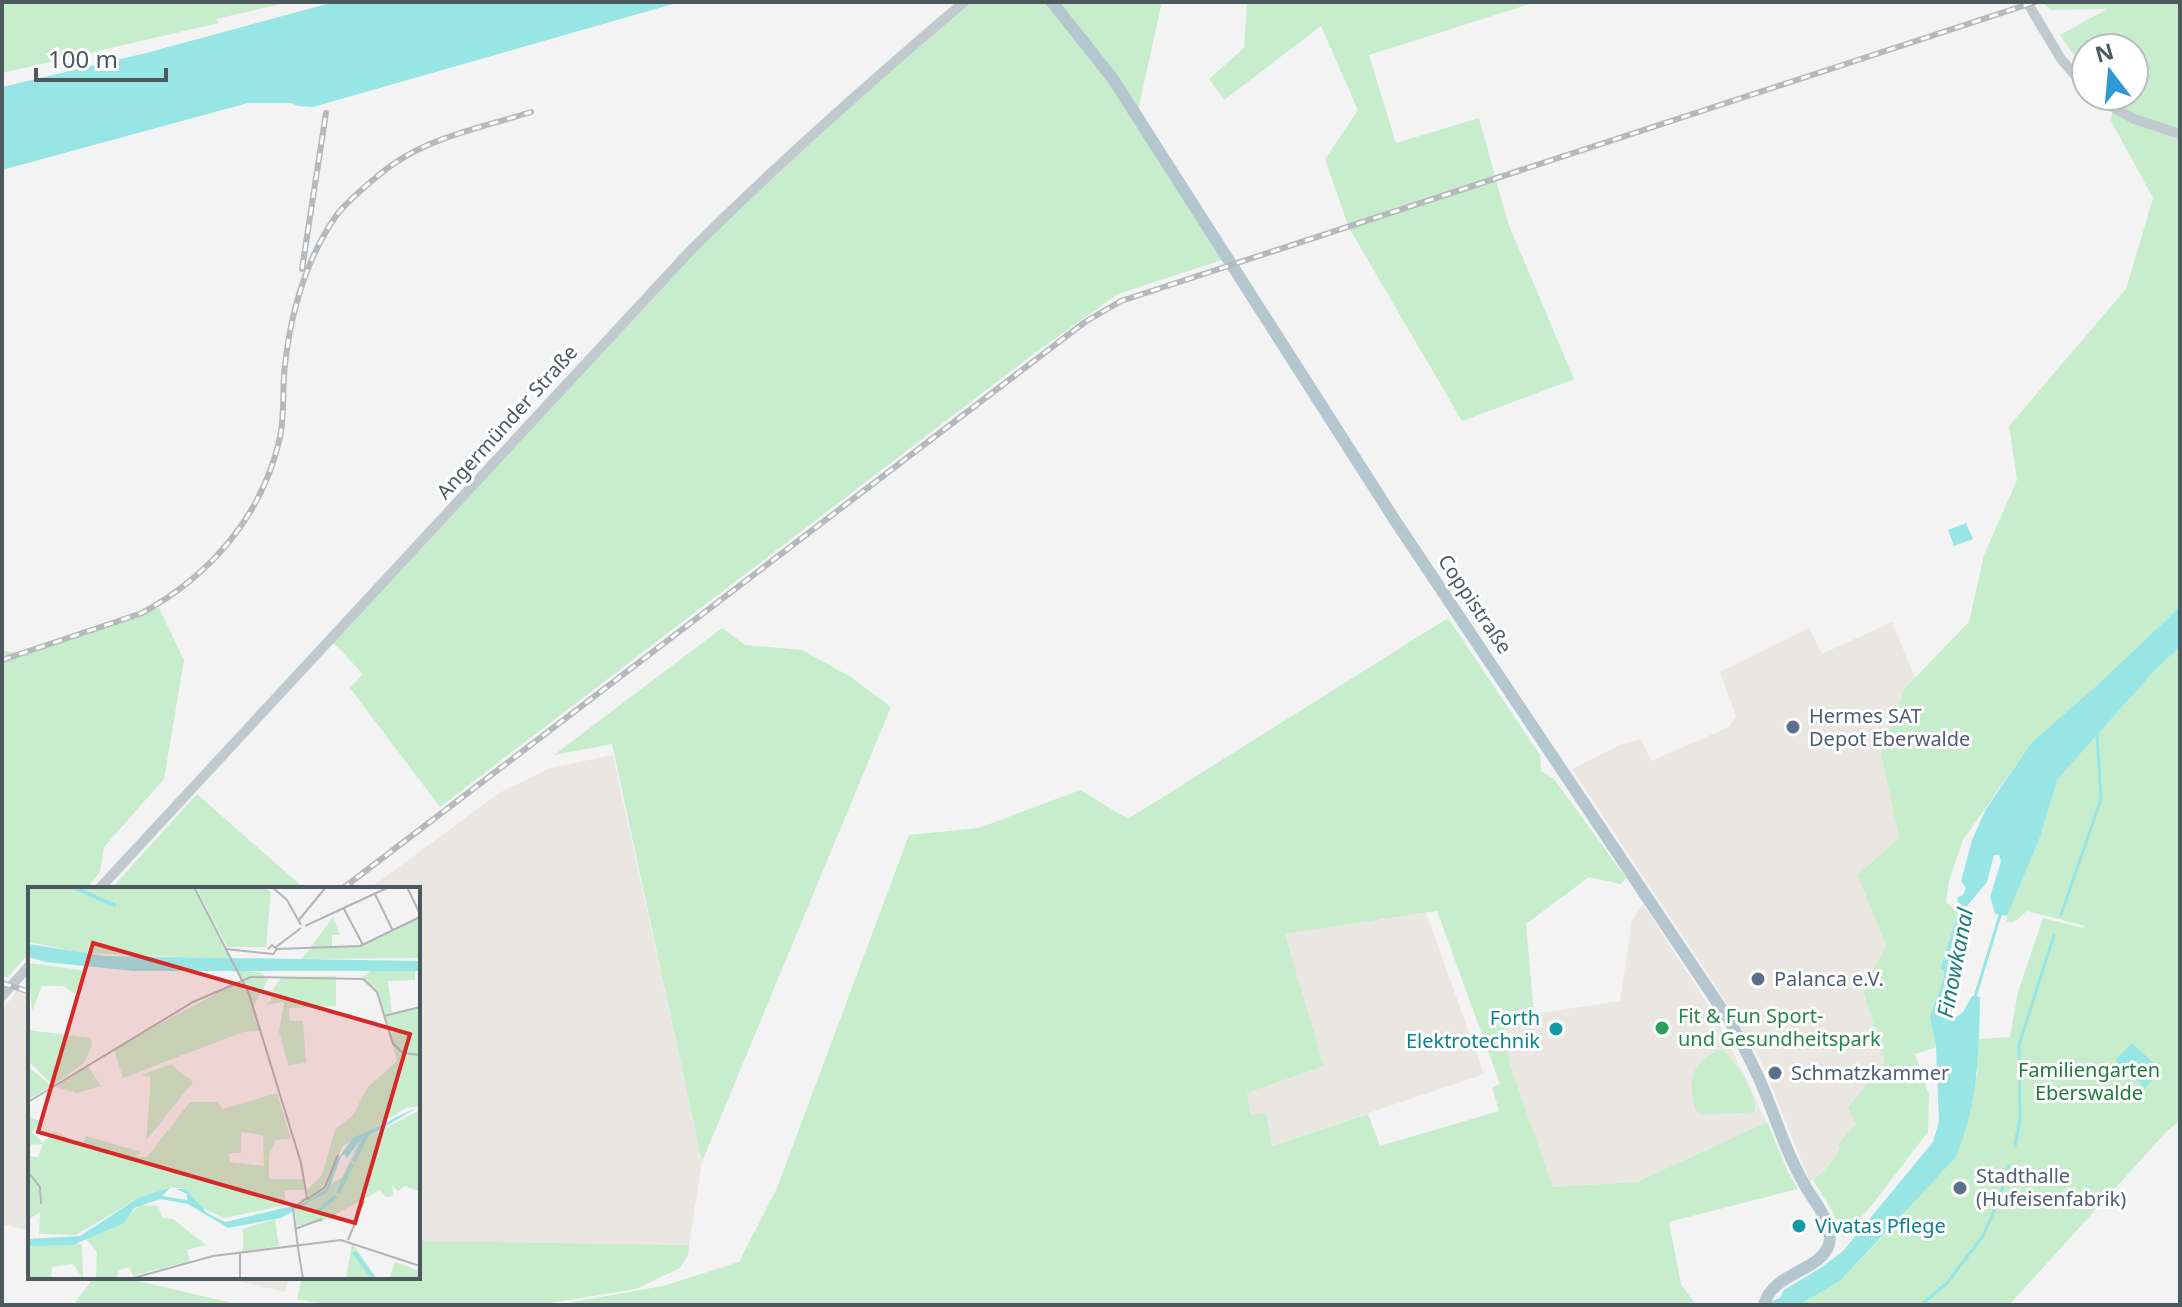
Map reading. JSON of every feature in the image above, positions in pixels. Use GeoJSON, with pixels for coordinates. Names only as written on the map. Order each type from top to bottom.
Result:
{"type":"FeatureCollection","features":[{"type":"Feature","properties":{"kind":"main road","name":"Coppistraße"},"geometry":{"type":"LineString","coordinates":[[1052,2],[1113,79],[1396,522],[1731,1023],[1762,1085],[1797,1172],[1827,1222],[1829,1245],[1816,1260],[1776,1284],[1765,1301]]}},
{"type":"Feature","properties":{"kind":"street","name":"Angermünder Straße"},"geometry":{"type":"LineString","coordinates":[[101,887],[690,251],[832,117],[964,2]]}},
{"type":"Feature","properties":{"kind":"street"},"geometry":{"type":"LineString","coordinates":[[2027,2],[2070,69]]}},
{"type":"Feature","properties":{"kind":"street"},"geometry":{"type":"LineString","coordinates":[[2122,112],[2180,134]]}},
{"type":"Feature","properties":{"kind":"street"},"geometry":{"type":"LineString","coordinates":[[2,996],[28,967]]}},
{"type":"Feature","properties":{"kind":"shaded area"},"geometry":{"type":"Polygon","coordinates":[[[1892,622],[1915,678],[1905,688],[1881,754],[1899,838],[1857,875],[1886,945],[1863,990],[1886,1062],[1848,1106],[1855,1124],[1826,1169],[1810,1182],[1762,1062],[1715,985],[1572,769],[1620,745],[1641,739],[1651,761],[1729,727],[1736,716],[1720,672],[1809,628],[1822,654],[1892,622]]]}},
{"type":"Feature","properties":{"kind":"shaded area"},"geometry":{"type":"Polygon","coordinates":[[[613,755],[702,1162],[689,1245],[420,1241],[420,887],[372,887],[499,793],[550,768],[613,755]]]}},
{"type":"Feature","properties":{"kind":"shaded area"},"geometry":{"type":"Polygon","coordinates":[[[1643,904],[1716,1017],[1767,1122],[1637,1182],[1553,1187],[1510,1065],[1505,1027],[1534,1014],[1620,1001],[1632,921],[1643,904]]]}},
{"type":"Feature","properties":{"kind":"shaded area"},"geometry":{"type":"Polygon","coordinates":[[[1426,913],[1484,1074],[1272,1146],[1266,1114],[1251,1115],[1247,1093],[1324,1066],[1285,934],[1426,913]]]}},
{"type":"Feature","properties":{"kind":"shaded area"},"geometry":{"type":"Polygon","coordinates":[[[17,991],[28,994],[28,1230],[2,1224],[2,1010],[17,991]]]}},
{"type":"Feature","properties":{"kind":"shaded area"},"geometry":{"type":"Polygon","coordinates":[[[229,1279],[288,1279],[285,1292],[229,1279]]]}},
{"type":"Feature","properties":{"kind":"green space"},"geometry":{"type":"Polygon","coordinates":[[[2,2],[289,2],[216,19],[219,23],[2,73],[2,2]]]}},
{"type":"Feature","properties":{"kind":"green space"},"geometry":{"type":"Polygon","coordinates":[[[964,2],[1162,2],[1137,115],[1228,258],[1118,294],[1036,352],[440,807],[350,688],[363,674],[331,640],[690,251],[964,2]]]}},
{"type":"Feature","properties":{"kind":"green space"},"geometry":{"type":"Polygon","coordinates":[[[1247,2],[1536,2],[1369,55],[1396,143],[1479,118],[1508,223],[1574,379],[1462,421],[1349,228],[1325,159],[1358,110],[1321,26],[1224,100],[1209,79],[1244,48],[1247,2]]]}},
{"type":"Feature","properties":{"kind":"green space"},"geometry":{"type":"Polygon","coordinates":[[[2043,2],[2180,2],[2180,607],[2032,742],[1963,840],[1949,881],[1946,902],[1958,913],[1940,967],[1945,977],[1930,1017],[1936,1047],[1915,1054],[1929,1095],[1928,1132],[1843,1238],[1833,1212],[1813,1180],[1826,1169],[1840,1149],[1838,1145],[1855,1124],[1848,1107],[1885,1062],[1863,990],[1886,945],[1857,875],[1899,838],[1881,754],[1905,688],[1969,622],[1984,555],[2017,480],[2009,426],[2126,289],[2153,198],[2111,121],[2112,112],[2150,112],[2150,32],[2070,32],[2070,50],[2060,35],[2107,9],[2050,10],[2043,2]]]}},
{"type":"Feature","properties":{"kind":"green space"},"geometry":{"type":"Polygon","coordinates":[[[159,608],[184,660],[164,779],[104,847],[100,872],[88,887],[28,887],[28,954],[7,978],[2,975],[2,651],[19,652],[159,608]]]}},
{"type":"Feature","properties":{"kind":"green space"},"geometry":{"type":"Polygon","coordinates":[[[1448,618],[1540,755],[1541,771],[1554,779],[1626,878],[1621,884],[1589,877],[1526,924],[1534,1014],[1505,1028],[1510,1065],[1553,1187],[1637,1182],[1767,1122],[1798,1189],[1669,1222],[1681,1284],[1696,1305],[555,1305],[663,1286],[739,1262],[777,1188],[909,835],[979,828],[1080,790],[1128,819],[1448,618]],[[1437,911],[1285,934],[1324,1066],[1247,1093],[1251,1115],[1266,1113],[1272,1146],[1368,1114],[1380,1146],[1499,1111],[1492,1087],[1500,1084],[1437,911]]]}},
{"type":"Feature","properties":{"kind":"green space"},"geometry":{"type":"Polygon","coordinates":[[[722,628],[745,645],[802,650],[851,677],[891,707],[702,1162],[612,744],[554,755],[722,628]]]}},
{"type":"Feature","properties":{"kind":"green space","name":"Familiengarten Eberswalde"},"geometry":{"type":"Polygon","coordinates":[[[2180,647],[2180,1121],[2168,1130],[2009,1305],[1799,1305],[1840,1281],[1903,1215],[1977,1075],[1978,1039],[2010,1037],[2018,992],[2043,918],[2085,926],[2027,911],[2014,922],[2007,922],[2007,916],[2057,780],[2155,670],[2180,647]]]}},
{"type":"Feature","properties":{"kind":"green space"},"geometry":{"type":"Polygon","coordinates":[[[197,794],[303,887],[113,887],[197,794]]]}},
{"type":"Feature","properties":{"kind":"green space"},"geometry":{"type":"Polygon","coordinates":[[[1718,1050],[1728,1055],[1745,1079],[1753,1096],[1755,1112],[1708,1115],[1696,1111],[1692,1092],[1693,1075],[1701,1061],[1718,1050]]]}},
{"type":"Feature","properties":{"kind":"green space"},"geometry":{"type":"Polygon","coordinates":[[[420,1241],[689,1245],[688,1255],[680,1268],[636,1289],[538,1305],[329,1305],[297,1299],[302,1279],[420,1279],[420,1241]]]}},
{"type":"Feature","properties":{"kind":"green space"},"geometry":{"type":"Polygon","coordinates":[[[92,1279],[130,1279],[241,1305],[73,1305],[92,1279]]]}},
{"type":"Feature","properties":{"kind":"water"},"geometry":{"type":"Polygon","coordinates":[[[334,2],[680,2],[313,107],[291,103],[248,103],[2,170],[2,87],[146,53],[334,2]]]}},
{"type":"Feature","properties":{"kind":"water"},"geometry":{"type":"Polygon","coordinates":[[[1966,523],[1973,539],[1954,546],[1948,530],[1966,523]]]}},
{"type":"Feature","properties":{"kind":"water"},"geometry":{"type":"Polygon","coordinates":[[[2180,607],[2180,647],[2155,670],[2057,780],[2040,837],[2007,916],[1995,914],[1990,897],[2001,861],[1999,855],[1994,855],[1987,882],[1967,906],[1963,920],[1967,925],[1947,987],[1947,1016],[1952,1020],[1963,1012],[1972,996],[1980,997],[1979,1038],[1973,1099],[1955,1158],[1840,1281],[1799,1305],[1761,1305],[1780,1298],[1784,1290],[1843,1251],[1933,1142],[1939,1121],[1936,1047],[1930,1017],[1944,977],[1944,971],[1940,968],[1961,904],[1957,901],[1958,897],[1963,895],[1966,888],[1961,881],[1972,840],[1986,809],[2032,742],[2180,607]]]}},
{"type":"Feature","properties":{"kind":"water"},"geometry":{"type":"Polygon","coordinates":[[[2132,1043],[2161,1070],[2145,1088],[2115,1060],[2132,1043]]]}},
{"type":"Feature","properties":{"kind":"waterway"},"geometry":{"type":"LineString","coordinates":[[2061,915],[2101,799],[2097,734]]}},
{"type":"Feature","properties":{"kind":"waterway"},"geometry":{"type":"LineString","coordinates":[[1975,997],[2001,912]]}},
{"type":"Feature","properties":{"kind":"waterway"},"geometry":{"type":"LineString","coordinates":[[2015,1146],[2020,1117],[2019,1045],[2054,935]]}},
{"type":"Feature","properties":{"kind":"waterway"},"geometry":{"type":"LineString","coordinates":[[1921,1305],[1947,1283],[1983,1236],[1999,1200],[2009,1166]]}},
{"type":"Feature","properties":{"kind":"railway"},"geometry":{"type":"LineString","coordinates":[[345,887],[1085,322],[1121,301],[2035,2]]}},
{"type":"Feature","properties":{"kind":"railway"},"geometry":{"type":"LineString","coordinates":[[2,660],[142,613],[167,598],[211,562],[247,517],[272,465],[282,428],[285,364],[291,325],[308,268],[336,216],[373,180],[410,154],[461,133],[531,112]]}},
{"type":"Feature","properties":{"kind":"railway"},"geometry":{"type":"LineString","coordinates":[[302,269],[326,113]]}},
{"type":"Feature","properties":{"kind":"railway"},"geometry":{"type":"LineString","coordinates":[[2,983],[28,991]]}},
{"type":"Feature","properties":{"kind":"place","name":"Hermes SAT Depot Eberwalde"},"geometry":{"type":"Point","coordinates":[1793,727]}},
{"type":"Feature","properties":{"kind":"place","name":"Palanca e.V."},"geometry":{"type":"Point","coordinates":[1758,979]}},
{"type":"Feature","properties":{"kind":"place","name":"Fit & Fun Sport- und Gesundheitspark"},"geometry":{"type":"Point","coordinates":[1662,1028]}},
{"type":"Feature","properties":{"kind":"place","name":"Forth Elektrotechnik"},"geometry":{"type":"Point","coordinates":[1556,1029]}},
{"type":"Feature","properties":{"kind":"place","name":"Schmatzkammer"},"geometry":{"type":"Point","coordinates":[1775,1073]}},
{"type":"Feature","properties":{"kind":"place","name":"Stadthalle (Hufeisenfabrik)"},"geometry":{"type":"Point","coordinates":[1960,1188]}},
{"type":"Feature","properties":{"kind":"place","name":"Vivatas Pflege"},"geometry":{"type":"Point","coordinates":[1799,1226]}},
{"type":"Feature","properties":{"kind":"water label","name":"Finowkanal"},"geometry":{"type":"Point","coordinates":[1955,963]}}]}
